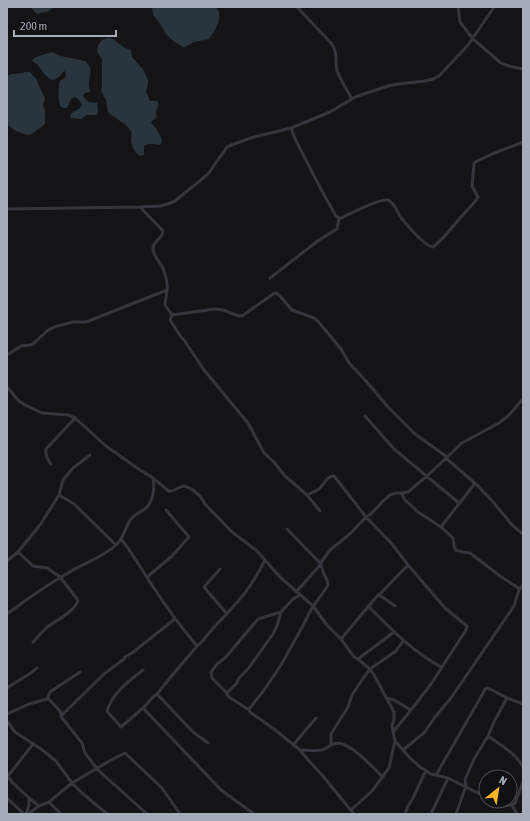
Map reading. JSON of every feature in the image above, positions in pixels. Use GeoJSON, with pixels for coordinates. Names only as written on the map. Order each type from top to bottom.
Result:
{"type":"FeatureCollection","features":[{"type":"Feature","properties":{"kind":"street"},"geometry":{"type":"LineString","coordinates":[[296,7],[335,48],[336,68],[352,99]]}},
{"type":"Feature","properties":{"kind":"street"},"geometry":{"type":"LineString","coordinates":[[458,7],[460,22],[473,40],[501,63],[523,69]]}},
{"type":"Feature","properties":{"kind":"street"},"geometry":{"type":"LineString","coordinates":[[7,209],[160,206],[168,204],[175,201],[208,174],[227,147],[254,137],[291,128],[330,112],[352,99],[388,86],[425,81],[439,76],[473,40],[494,7]]}},
{"type":"Feature","properties":{"kind":"street"},"geometry":{"type":"LineString","coordinates":[[291,128],[295,139],[324,195],[336,216],[339,218]]}},
{"type":"Feature","properties":{"kind":"street"},"geometry":{"type":"LineString","coordinates":[[339,218],[375,203],[387,200],[392,204],[410,228],[427,245],[433,247],[472,206],[478,197],[472,184],[475,162],[523,142]]}},
{"type":"Feature","properties":{"kind":"street"},"geometry":{"type":"LineString","coordinates":[[140,206],[164,231],[162,236],[153,245],[153,249],[154,254],[163,266],[167,290],[165,305],[172,315]]}},
{"type":"Feature","properties":{"kind":"street"},"geometry":{"type":"LineString","coordinates":[[270,278],[319,240],[337,229],[339,218]]}},
{"type":"Feature","properties":{"kind":"street"},"geometry":{"type":"LineString","coordinates":[[7,355],[21,346],[33,344],[47,331],[54,327],[73,322],[86,322],[167,290]]}},
{"type":"Feature","properties":{"kind":"street"},"geometry":{"type":"LineString","coordinates":[[172,315],[215,309],[242,316],[273,294],[279,294],[292,310],[317,320],[341,348],[349,363],[366,380],[393,412],[415,434],[475,483],[513,526],[523,534]]}},
{"type":"Feature","properties":{"kind":"street"},"geometry":{"type":"LineString","coordinates":[[172,315],[170,320],[181,337],[204,370],[248,423],[264,453],[274,462],[285,476],[307,495],[320,511]]}},
{"type":"Feature","properties":{"kind":"street"},"geometry":{"type":"LineString","coordinates":[[7,387],[26,406],[42,413],[68,415],[75,418],[106,446],[170,491],[183,486],[193,490],[232,532],[257,551],[280,577],[313,606],[354,657],[370,669],[394,712],[392,726],[395,741],[389,768],[372,791],[352,809],[350,809]]}},
{"type":"Feature","properties":{"kind":"street"},"geometry":{"type":"LineString","coordinates":[[296,592],[321,564],[330,550],[351,533],[390,495],[408,492],[462,443],[499,423],[508,416],[523,399]]}},
{"type":"Feature","properties":{"kind":"street"},"geometry":{"type":"LineString","coordinates":[[365,416],[394,448],[460,503]]}},
{"type":"Feature","properties":{"kind":"street"},"geometry":{"type":"LineString","coordinates":[[51,464],[47,459],[45,452],[46,449],[75,418]]}},
{"type":"Feature","properties":{"kind":"street"},"geometry":{"type":"LineString","coordinates":[[7,561],[18,552],[40,525],[59,495],[64,480],[73,468],[90,455]]}},
{"type":"Feature","properties":{"kind":"street"},"geometry":{"type":"LineString","coordinates":[[307,495],[319,489],[328,478],[334,476],[366,517],[392,544],[445,608],[467,626],[466,630],[431,684],[393,732]]}},
{"type":"Feature","properties":{"kind":"street"},"geometry":{"type":"LineString","coordinates":[[7,614],[60,577],[106,553],[116,545],[121,539],[133,516],[148,506],[154,491],[153,479]]}},
{"type":"Feature","properties":{"kind":"street"},"geometry":{"type":"LineString","coordinates":[[441,527],[464,500],[475,483]]}},
{"type":"Feature","properties":{"kind":"street"},"geometry":{"type":"LineString","coordinates":[[401,493],[405,500],[418,512],[441,527],[453,538],[456,550],[470,553],[520,589]]}},
{"type":"Feature","properties":{"kind":"street"},"geometry":{"type":"LineString","coordinates":[[59,495],[74,504],[116,545]]}},
{"type":"Feature","properties":{"kind":"street"},"geometry":{"type":"LineString","coordinates":[[147,578],[172,556],[189,537],[166,510]]}},
{"type":"Feature","properties":{"kind":"street"},"geometry":{"type":"LineString","coordinates":[[249,710],[281,665],[313,606],[324,592],[328,584],[321,564],[287,529]]}},
{"type":"Feature","properties":{"kind":"street"},"geometry":{"type":"LineString","coordinates":[[121,539],[131,551],[147,578],[175,619],[197,646]]}},
{"type":"Feature","properties":{"kind":"street"},"geometry":{"type":"LineString","coordinates":[[18,552],[33,566],[47,568],[60,577],[77,599],[77,603],[68,612],[51,624],[33,642]]}},
{"type":"Feature","properties":{"kind":"street"},"geometry":{"type":"LineString","coordinates":[[143,670],[119,690],[108,707],[107,711],[121,727],[157,694],[216,624],[227,614],[248,589],[265,560]]}},
{"type":"Feature","properties":{"kind":"street"},"geometry":{"type":"LineString","coordinates":[[340,639],[359,619],[376,597],[408,565]]}},
{"type":"Feature","properties":{"kind":"street"},"geometry":{"type":"LineString","coordinates":[[220,569],[204,587],[227,614]]}},
{"type":"Feature","properties":{"kind":"street"},"geometry":{"type":"LineString","coordinates":[[403,750],[424,734],[435,717],[451,698],[514,606],[523,585]]}},
{"type":"Feature","properties":{"kind":"street"},"geometry":{"type":"LineString","coordinates":[[227,692],[236,684],[239,678],[248,669],[273,634],[281,612],[293,599],[300,595]]}},
{"type":"Feature","properties":{"kind":"street"},"geometry":{"type":"LineString","coordinates":[[379,595],[395,606]]}},
{"type":"Feature","properties":{"kind":"street"},"geometry":{"type":"LineString","coordinates":[[368,606],[403,641],[441,668]]}},
{"type":"Feature","properties":{"kind":"street"},"geometry":{"type":"LineString","coordinates":[[281,612],[258,619],[225,658],[217,664],[211,672],[212,678],[227,692],[229,697],[249,710],[300,750],[354,814]]}},
{"type":"Feature","properties":{"kind":"street"},"geometry":{"type":"LineString","coordinates":[[61,716],[104,674],[175,619]]}},
{"type":"Feature","properties":{"kind":"street"},"geometry":{"type":"LineString","coordinates":[[358,659],[394,632]]}},
{"type":"Feature","properties":{"kind":"street"},"geometry":{"type":"LineString","coordinates":[[300,750],[326,749],[331,744],[331,734],[348,708],[352,695],[370,669],[396,651],[403,641]]}},
{"type":"Feature","properties":{"kind":"street"},"geometry":{"type":"LineString","coordinates":[[7,688],[37,668]]}},
{"type":"Feature","properties":{"kind":"street"},"geometry":{"type":"LineString","coordinates":[[48,698],[50,692],[80,672]]}},
{"type":"Feature","properties":{"kind":"street"},"geometry":{"type":"LineString","coordinates":[[436,775],[486,688],[523,704]]}},
{"type":"Feature","properties":{"kind":"street"},"geometry":{"type":"LineString","coordinates":[[157,694],[193,732],[208,743]]}},
{"type":"Feature","properties":{"kind":"street"},"geometry":{"type":"LineString","coordinates":[[386,697],[411,710]]}},
{"type":"Feature","properties":{"kind":"street"},"geometry":{"type":"LineString","coordinates":[[48,698],[60,711],[62,718],[82,743],[85,753],[97,769],[147,814]]}},
{"type":"Feature","properties":{"kind":"street"},"geometry":{"type":"LineString","coordinates":[[7,714],[29,704],[48,698]]}},
{"type":"Feature","properties":{"kind":"street"},"geometry":{"type":"LineString","coordinates":[[456,814],[466,786],[465,780],[474,759],[488,736],[507,698]]}},
{"type":"Feature","properties":{"kind":"street"},"geometry":{"type":"LineString","coordinates":[[143,708],[221,790],[254,814]]}},
{"type":"Feature","properties":{"kind":"street"},"geometry":{"type":"LineString","coordinates":[[293,745],[316,718]]}},
{"type":"Feature","properties":{"kind":"street"},"geometry":{"type":"LineString","coordinates":[[7,721],[15,732],[56,761],[72,784],[107,814]]}},
{"type":"Feature","properties":{"kind":"street"},"geometry":{"type":"LineString","coordinates":[[488,736],[512,753],[520,761],[523,767]]}},
{"type":"Feature","properties":{"kind":"street"},"geometry":{"type":"LineString","coordinates":[[395,741],[420,767],[432,774],[448,778],[478,793]]}},
{"type":"Feature","properties":{"kind":"street"},"geometry":{"type":"LineString","coordinates":[[33,744],[7,776],[39,806]]}},
{"type":"Feature","properties":{"kind":"street"},"geometry":{"type":"LineString","coordinates":[[331,744],[341,744],[357,753],[383,777]]}},
{"type":"Feature","properties":{"kind":"street"},"geometry":{"type":"LineString","coordinates":[[26,814],[49,802],[72,784],[125,753],[162,788],[180,814]]}},
{"type":"Feature","properties":{"kind":"street"},"geometry":{"type":"LineString","coordinates":[[405,814],[426,770]]}},
{"type":"Feature","properties":{"kind":"street"},"geometry":{"type":"LineString","coordinates":[[431,814],[448,778]]}},
{"type":"Feature","properties":{"kind":"street"},"geometry":{"type":"LineString","coordinates":[[518,795],[523,782]]}},
{"type":"Feature","properties":{"kind":"street"},"geometry":{"type":"LineString","coordinates":[[7,798],[26,814]]}},
{"type":"Feature","properties":{"kind":"street"},"geometry":{"type":"LineString","coordinates":[[26,814],[29,805],[29,798]]}},
{"type":"Feature","properties":{"kind":"street"},"geometry":{"type":"LineString","coordinates":[[49,802],[61,814]]}},
{"type":"Feature","properties":{"kind":"shaded area"},"geometry":{"type":"Polygon","coordinates":[[[30,7],[54,7],[49,11],[37,14],[30,7]]]}},
{"type":"Feature","properties":{"kind":"shaded area"},"geometry":{"type":"Polygon","coordinates":[[[152,7],[216,7],[219,12],[219,20],[217,27],[209,39],[194,42],[183,47],[170,39],[153,15],[152,7]]]}},
{"type":"Feature","properties":{"kind":"shaded area"},"geometry":{"type":"Polygon","coordinates":[[[107,38],[113,39],[123,47],[131,50],[132,57],[143,69],[148,80],[146,92],[150,101],[157,101],[158,103],[156,111],[157,117],[151,123],[158,132],[162,142],[160,145],[150,144],[144,146],[144,155],[140,156],[136,153],[131,142],[131,132],[128,127],[108,112],[106,100],[101,91],[102,60],[97,51],[98,45],[102,40],[107,38]]]}},
{"type":"Feature","properties":{"kind":"shaded area"},"geometry":{"type":"Polygon","coordinates":[[[52,52],[88,63],[90,71],[90,92],[85,93],[83,96],[89,102],[97,103],[97,115],[87,115],[81,119],[71,118],[71,114],[82,105],[75,97],[71,99],[67,108],[60,106],[59,84],[60,81],[65,78],[66,72],[64,71],[54,80],[51,79],[46,76],[32,60],[36,57],[52,52]]]}},
{"type":"Feature","properties":{"kind":"shaded area"},"geometry":{"type":"Polygon","coordinates":[[[30,72],[37,80],[45,98],[43,106],[45,110],[45,124],[32,134],[28,135],[16,131],[9,126],[7,122],[7,76],[30,72]]]}}]}
